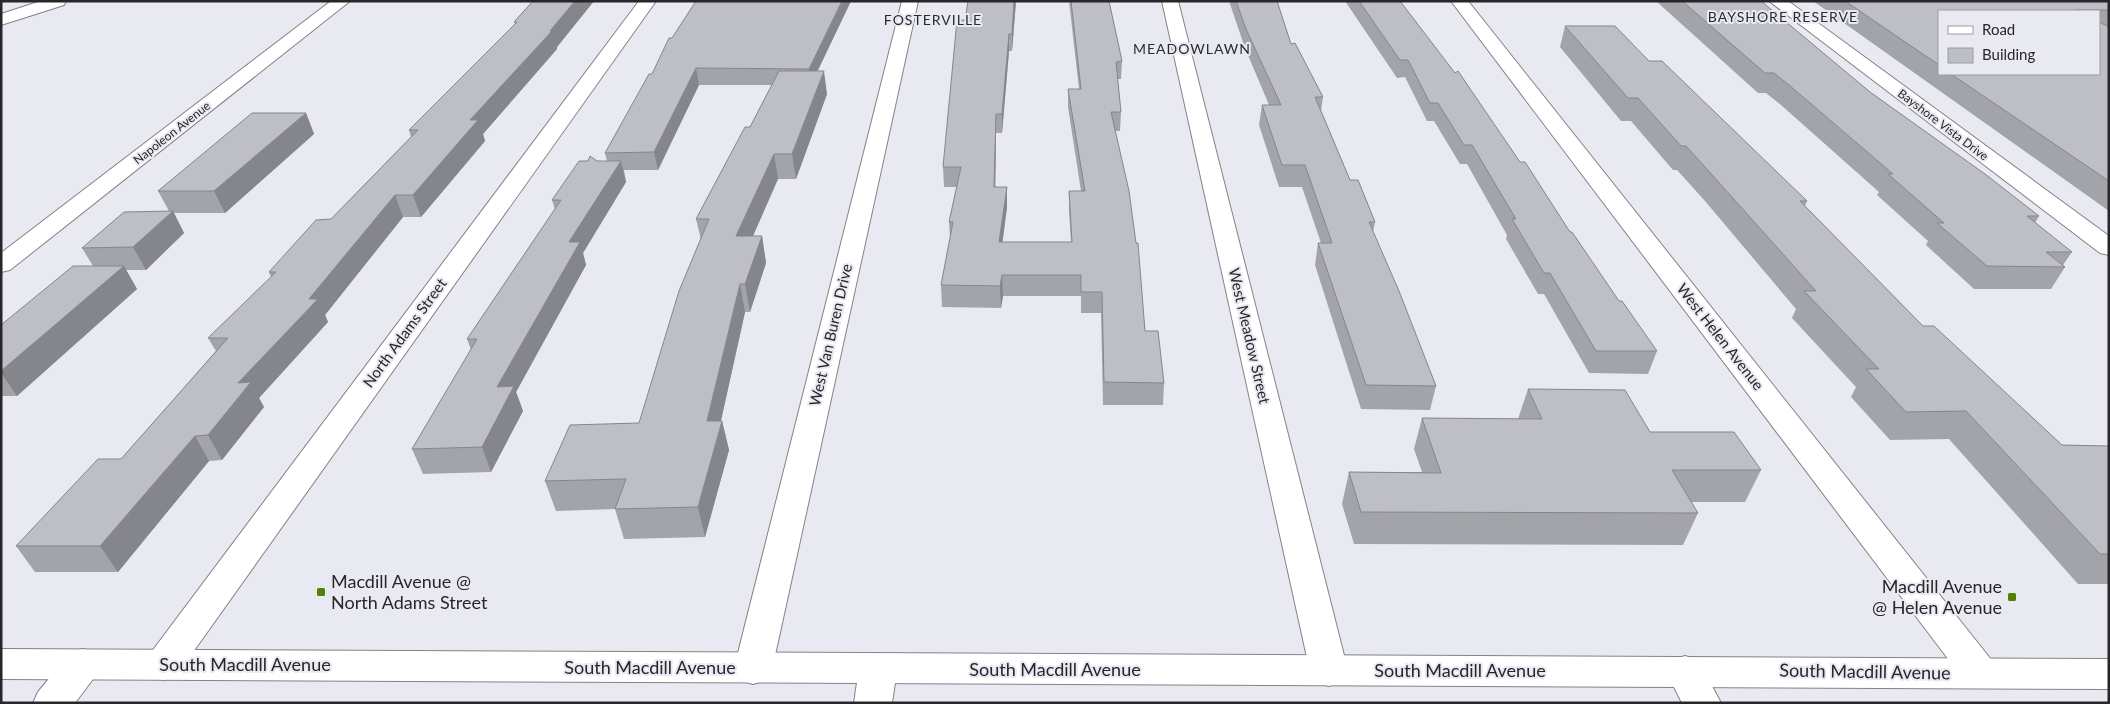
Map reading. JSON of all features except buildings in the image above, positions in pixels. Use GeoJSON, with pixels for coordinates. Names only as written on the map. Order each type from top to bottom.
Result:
{"type":"FeatureCollection","features":[{"type":"Feature","properties":{"kind":"street"},"geometry":{"type":"LineString","coordinates":[[1,20],[58,1]]}},
{"type":"Feature","properties":{"kind":"street","name":"Napoleon Avenue"},"geometry":{"type":"LineString","coordinates":[[1,265],[342,1]]}},
{"type":"Feature","properties":{"kind":"street","name":"North Adams Street"},"geometry":{"type":"LineString","coordinates":[[163,665],[648,1]]}},
{"type":"Feature","properties":{"kind":"street","name":"West Van Buren Drive"},"geometry":{"type":"LineString","coordinates":[[752,669],[910,1]]}},
{"type":"Feature","properties":{"kind":"street","name":"West Meadow Street"},"geometry":{"type":"LineString","coordinates":[[1170,1],[1329,671]]}},
{"type":"Feature","properties":{"kind":"street","name":"West Helen Avenue"},"geometry":{"type":"LineString","coordinates":[[1460,1],[1980,673]]}},
{"type":"Feature","properties":{"kind":"street","name":"Bayshore Vista Drive"},"geometry":{"type":"LineString","coordinates":[[1778,1],[2109,248]]}},
{"type":"Feature","properties":{"kind":"street","name":"South Macdill Avenue"},"geometry":{"type":"LineString","coordinates":[[1,664],[752,669],[876,686],[1329,671],[2109,674]]}},
{"type":"Feature","properties":{"kind":"street"},"geometry":{"type":"LineString","coordinates":[[52,703],[83,664]]}},
{"type":"Feature","properties":{"kind":"street"},"geometry":{"type":"LineString","coordinates":[[1685,671],[1702,703]]}},
{"type":"Feature","properties":{"kind":"place","name":"Macdill Avenue @ North Adams Street"},"geometry":{"type":"Point","coordinates":[321,592]}},
{"type":"Feature","properties":{"kind":"place","name":"Macdill Avenue @ Helen Avenue"},"geometry":{"type":"Point","coordinates":[2012,597]}},
{"type":"Feature","properties":{"kind":"district","name":"BAYSHORE RESERVE"},"geometry":{"type":"Point","coordinates":[1783,17]}},
{"type":"Feature","properties":{"kind":"district","name":"FOSTERVILLE"},"geometry":{"type":"Point","coordinates":[933,20]}},
{"type":"Feature","properties":{"kind":"district","name":"MEADOWLAWN"},"geometry":{"type":"Point","coordinates":[1192,49]}}]}
